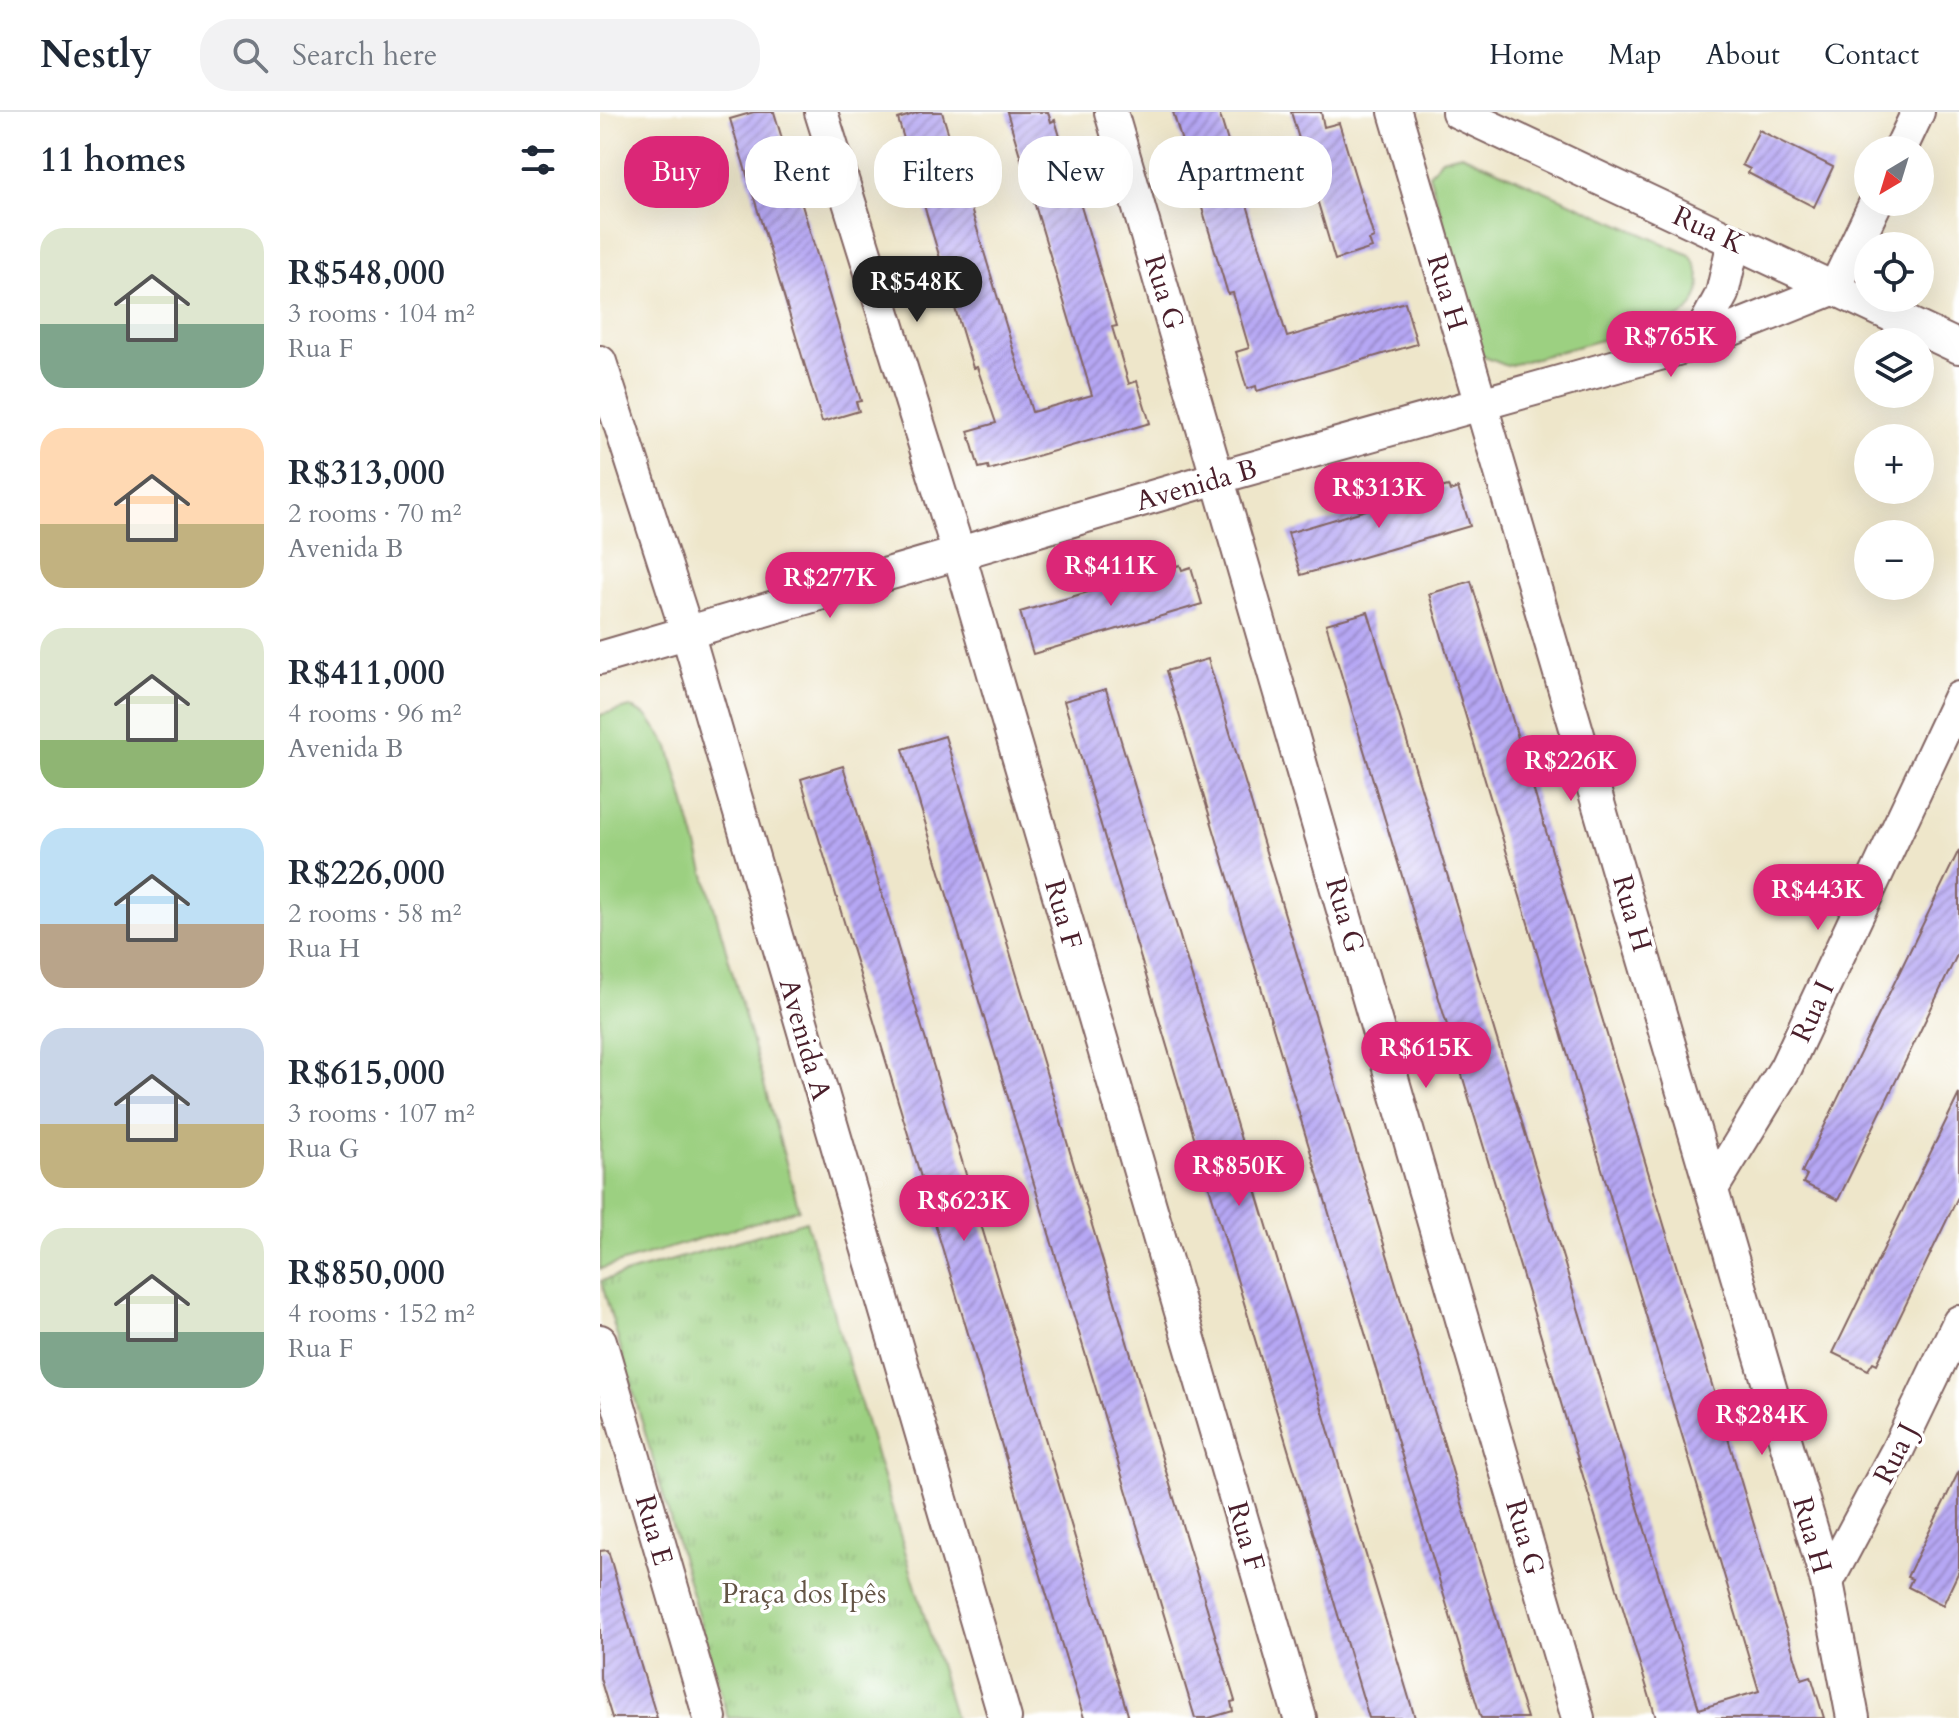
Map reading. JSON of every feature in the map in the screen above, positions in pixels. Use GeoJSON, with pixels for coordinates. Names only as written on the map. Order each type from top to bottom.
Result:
{"type":"FeatureCollection","features":[{"type":"Feature","properties":{"kind":"street","name":"Rua F"},"geometry":{"type":"LineString","coordinates":[[821,112],[959,554],[1300,1718]]}},
{"type":"Feature","properties":{"kind":"street","name":"Rua G"},"geometry":{"type":"LineString","coordinates":[[1111,112],[1220,477],[1578,1718]]}},
{"type":"Feature","properties":{"kind":"street","name":"Rua H"},"geometry":{"type":"LineString","coordinates":[[1395,112],[1827,1582],[1853,1718]]}},
{"type":"Feature","properties":{"kind":"street","name":"Rua K"},"geometry":{"type":"LineString","coordinates":[[1458,112],[1959,347]]}},
{"type":"Feature","properties":{"kind":"street"},"geometry":{"type":"LineString","coordinates":[[1907,136],[1918,112]]}},
{"type":"Feature","properties":{"kind":"street"},"geometry":{"type":"LineString","coordinates":[[1835,288],[1869,216]]}},
{"type":"Feature","properties":{"kind":"street"},"geometry":{"type":"LineString","coordinates":[[1695,344],[1722,294],[1734,241]]}},
{"type":"Feature","properties":{"kind":"street","name":"Avenida B"},"geometry":{"type":"LineString","coordinates":[[600,658],[1220,477],[1695,344],[1835,288]]}},
{"type":"Feature","properties":{"kind":"street","name":"Avenida A"},"geometry":{"type":"LineString","coordinates":[[600,362],[687,632],[1005,1718]]}},
{"type":"Feature","properties":{"kind":"street","name":"Rua I"},"geometry":{"type":"LineString","coordinates":[[1713,1187],[1786,1067],[1959,698]]}},
{"type":"Feature","properties":{"kind":"street","name":"Rua J"},"geometry":{"type":"LineString","coordinates":[[1827,1582],[1897,1451],[1959,1322]]}},
{"type":"Feature","properties":{"kind":"street","name":"Rua E"},"geometry":{"type":"LineString","coordinates":[[600,1341],[710,1718]]}},
{"type":"Feature","properties":{"kind":"green space"},"geometry":{"type":"Polygon","coordinates":[[[1461,154],[1690,255],[1699,275],[1700,285],[1695,302],[1689,310],[1670,321],[1507,366],[1482,356],[1429,174],[1442,159],[1461,154]]]}},
{"type":"Feature","properties":{"kind":"green space"},"geometry":{"type":"Polygon","coordinates":[[[630,707],[647,716],[669,747],[799,1209],[600,1269],[600,715],[630,707]]]}},
{"type":"Feature","properties":{"kind":"green space","name":"Praça dos Ipês"},"geometry":{"type":"Polygon","coordinates":[[[806,1221],[955,1718],[728,1718],[601,1281],[806,1221]]]}},
{"type":"Feature","properties":{"kind":"building"},"geometry":{"type":"Polygon","coordinates":[[[754,112],[774,112],[781,136],[745,136],[745,168],[730,119],[754,112]]]}},
{"type":"Feature","properties":{"kind":"building"},"geometry":{"type":"Polygon","coordinates":[[[920,112],[942,112],[949,136],[903,136],[898,119],[920,112]]]}},
{"type":"Feature","properties":{"kind":"building"},"geometry":{"type":"Polygon","coordinates":[[[1007,112],[1048,112],[1051,122],[1055,120],[1060,136],[1018,136],[1018,149],[1007,112]]]}},
{"type":"Feature","properties":{"kind":"building"},"geometry":{"type":"Polygon","coordinates":[[[1173,112],[1219,112],[1226,136],[1180,136],[1173,112]]]}},
{"type":"Feature","properties":{"kind":"building"},"geometry":{"type":"Polygon","coordinates":[[[1291,112],[1321,112],[1324,127],[1339,123],[1374,238],[1369,240],[1372,248],[1335,260],[1320,208],[1332,208],[1332,136],[1298,136],[1291,112]]]}},
{"type":"Feature","properties":{"kind":"building"},"geometry":{"type":"Polygon","coordinates":[[[1759,130],[1833,167],[1814,207],[1748,173],[1750,169],[1742,165],[1759,130]]]}},
{"type":"Feature","properties":{"kind":"building"},"geometry":{"type":"Polygon","coordinates":[[[757,208],[803,208],[861,401],[856,402],[859,411],[822,422],[757,208]]]}},
{"type":"Feature","properties":{"kind":"building"},"geometry":{"type":"Polygon","coordinates":[[[925,208],[971,208],[1032,412],[1092,395],[1036,208],[1081,208],[1117,326],[1112,327],[1129,384],[1137,381],[1150,423],[989,470],[988,466],[979,468],[968,431],[996,423],[977,367],[973,368],[925,208]]]}},
{"type":"Feature","properties":{"kind":"building"},"geometry":{"type":"Polygon","coordinates":[[[1202,208],[1248,208],[1287,337],[1405,302],[1417,344],[1257,391],[1256,386],[1247,389],[1236,352],[1249,348],[1233,293],[1228,294],[1202,208]]]}},
{"type":"Feature","properties":{"kind":"building"},"geometry":{"type":"Polygon","coordinates":[[[1448,486],[1450,491],[1458,488],[1470,526],[1301,575],[1288,533],[1448,486]]]}},
{"type":"Feature","properties":{"kind":"building"},"geometry":{"type":"Polygon","coordinates":[[[1180,565],[1182,570],[1191,567],[1202,604],[1033,654],[1020,612],[1180,565]]]}},
{"type":"Feature","properties":{"kind":"building"},"geometry":{"type":"Polygon","coordinates":[[[1471,581],[1778,1605],[1802,1679],[1811,1676],[1824,1718],[1656,1718],[1326,624],[1368,612],[1699,1709],[1759,1691],[1429,594],[1471,581]]]}},
{"type":"Feature","properties":{"kind":"building"},"geometry":{"type":"Polygon","coordinates":[[[1208,659],[1527,1718],[1481,1718],[1472,1689],[1166,671],[1208,659]]]}},
{"type":"Feature","properties":{"kind":"building"},"geometry":{"type":"Polygon","coordinates":[[[1106,689],[1415,1718],[1369,1718],[1192,1130],[1064,701],[1106,689]]]}},
{"type":"Feature","properties":{"kind":"building"},"geometry":{"type":"Polygon","coordinates":[[[945,736],[1235,1701],[1231,1702],[1233,1711],[1209,1718],[1195,1718],[903,749],[945,736]]]}},
{"type":"Feature","properties":{"kind":"building"},"geometry":{"type":"Polygon","coordinates":[[[843,766],[1129,1718],[1084,1718],[801,779],[843,766]]]}},
{"type":"Feature","properties":{"kind":"building"},"geometry":{"type":"Polygon","coordinates":[[[1959,850],[1959,951],[1838,1200],[1803,1183],[1807,1175],[1802,1172],[1959,850]]]}},
{"type":"Feature","properties":{"kind":"building"},"geometry":{"type":"Polygon","coordinates":[[[1959,1094],[1959,1195],[1877,1364],[1873,1362],[1868,1370],[1833,1353],[1959,1094]]]}},
{"type":"Feature","properties":{"kind":"building"},"geometry":{"type":"Polygon","coordinates":[[[1959,1471],[1959,1571],[1943,1605],[1908,1587],[1912,1579],[1907,1577],[1959,1471]]]}},
{"type":"Feature","properties":{"kind":"building"},"geometry":{"type":"Polygon","coordinates":[[[608,1550],[657,1718],[612,1718],[600,1678],[600,1551],[608,1550]]]}}]}
